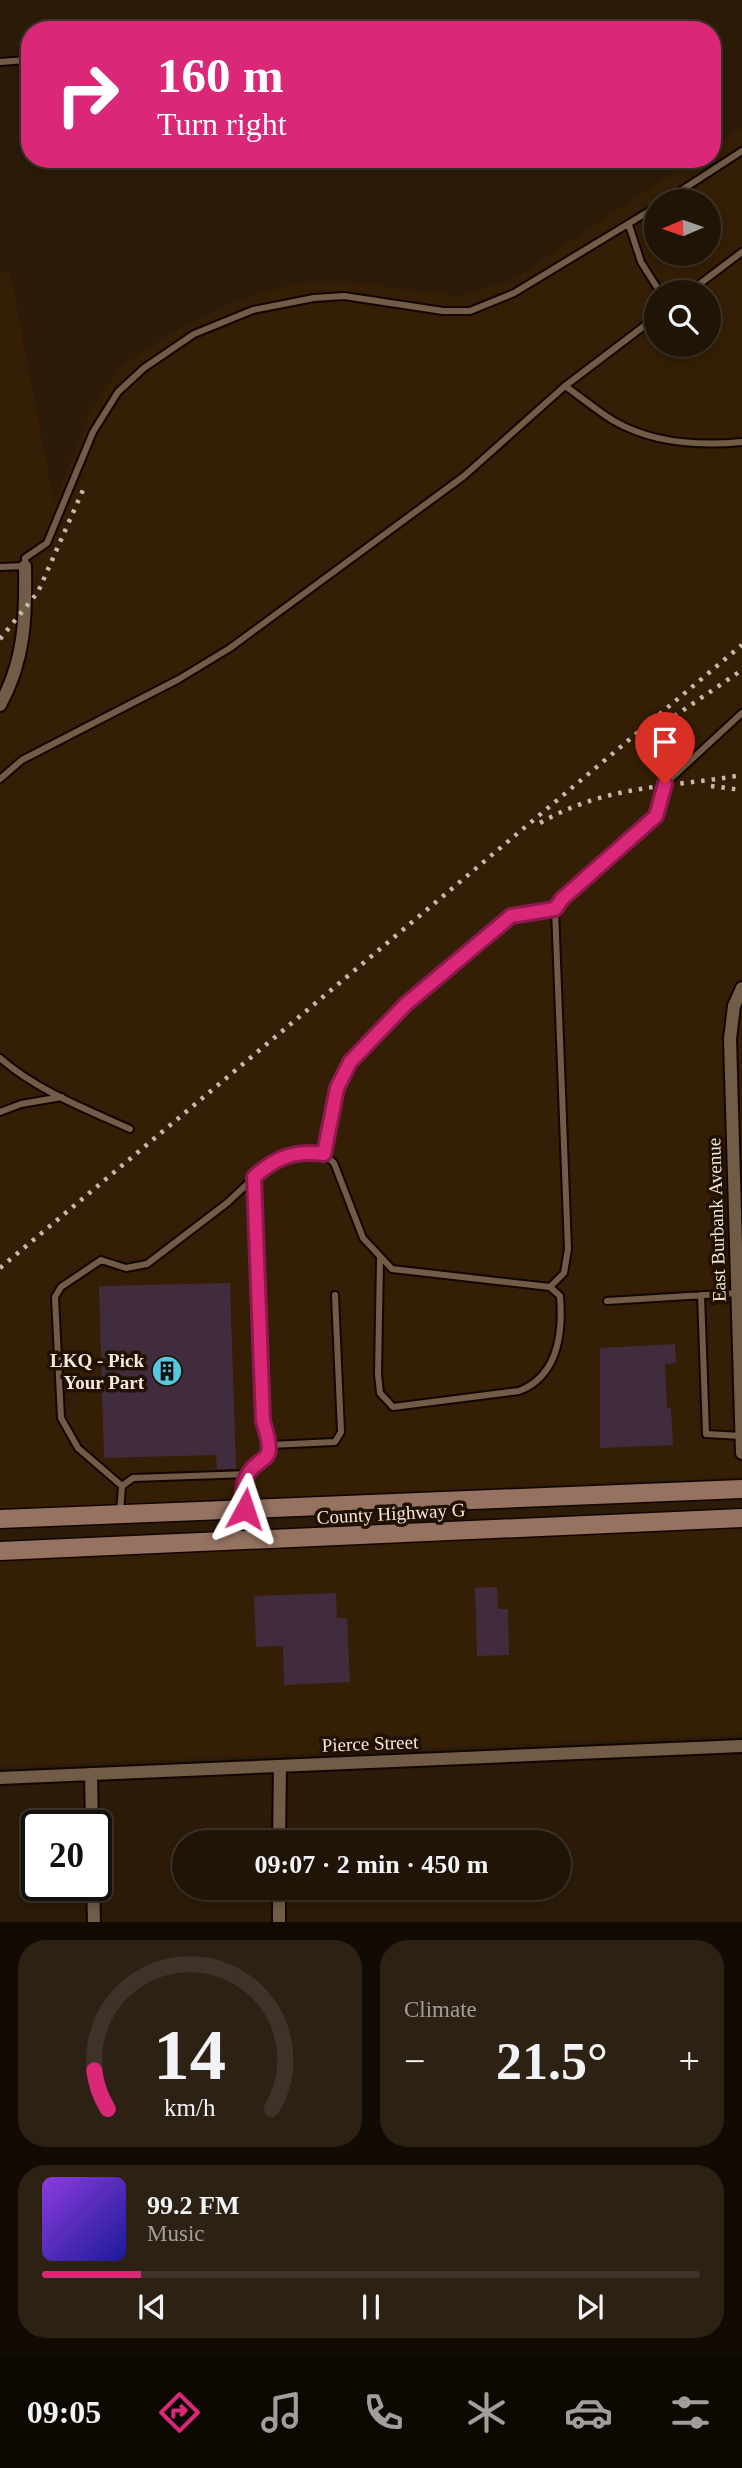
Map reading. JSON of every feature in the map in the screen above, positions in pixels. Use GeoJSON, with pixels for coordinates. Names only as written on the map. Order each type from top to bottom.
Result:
{"type":"FeatureCollection","features":[{"type":"Feature","properties":{"kind":"main road","name":"County Highway G"},"geometry":{"type":"LineString","coordinates":[[0,1519],[742,1489]]}},
{"type":"Feature","properties":{"kind":"main road"},"geometry":{"type":"LineString","coordinates":[[245,1509],[247,1540]]}},
{"type":"Feature","properties":{"kind":"main road","name":"County Highway G"},"geometry":{"type":"LineString","coordinates":[[0,1551],[742,1518]]}},
{"type":"Feature","properties":{"kind":"street"},"geometry":{"type":"LineString","coordinates":[[0,705],[18,668],[22,650],[25,566]]}},
{"type":"Feature","properties":{"kind":"street","name":"East Burbank Avenue"},"geometry":{"type":"LineString","coordinates":[[742,988],[730,1039],[738,1155],[737,1293],[742,1453]]}},
{"type":"Feature","properties":{"kind":"street","name":"Pierce Street"},"geometry":{"type":"LineString","coordinates":[[0,1778],[742,1746]]}},
{"type":"Feature","properties":{"kind":"street"},"geometry":{"type":"LineString","coordinates":[[279,1830],[280,1766]]}},
{"type":"Feature","properties":{"kind":"street"},"geometry":{"type":"LineString","coordinates":[[91,1774],[92,1810]]}},
{"type":"Feature","properties":{"kind":"street"},"geometry":{"type":"LineString","coordinates":[[279,1900],[279,1922]]}},
{"type":"Feature","properties":{"kind":"street"},"geometry":{"type":"LineString","coordinates":[[93,1901],[94,1922]]}},
{"type":"Feature","properties":{"kind":"lane"},"geometry":{"type":"LineString","coordinates":[[0,62],[21,60]]}},
{"type":"Feature","properties":{"kind":"lane"},"geometry":{"type":"LineString","coordinates":[[721,166],[742,152]]}},
{"type":"Feature","properties":{"kind":"lane"},"geometry":{"type":"LineString","coordinates":[[685,189],[717,168]]}},
{"type":"Feature","properties":{"kind":"lane"},"geometry":{"type":"LineString","coordinates":[[0,567],[25,566],[25,558],[47,543],[93,432],[118,392],[144,368],[194,334],[253,310],[314,298],[344,296],[443,311],[470,311],[514,293],[644,215]]}},
{"type":"Feature","properties":{"kind":"lane"},"geometry":{"type":"LineString","coordinates":[[629,225],[641,262],[652,280]]}},
{"type":"Feature","properties":{"kind":"lane"},"geometry":{"type":"LineString","coordinates":[[705,280],[742,252]]}},
{"type":"Feature","properties":{"kind":"lane"},"geometry":{"type":"LineString","coordinates":[[0,779],[22,760],[167,686],[241,640],[464,476],[565,386],[644,326]]}},
{"type":"Feature","properties":{"kind":"lane"},"geometry":{"type":"LineString","coordinates":[[565,386],[615,422],[650,434],[689,444],[742,442]]}},
{"type":"Feature","properties":{"kind":"lane"},"geometry":{"type":"LineString","coordinates":[[550,1287],[564,1272],[568,1249],[555,909],[562,899],[656,816],[665,784],[742,713]]}},
{"type":"Feature","properties":{"kind":"lane"},"geometry":{"type":"LineString","coordinates":[[324,1154],[337,1088],[350,1062],[406,1004],[511,916],[555,909]]}},
{"type":"Feature","properties":{"kind":"lane"},"geometry":{"type":"LineString","coordinates":[[0,1058],[13,1070],[62,1097],[130,1129]]}},
{"type":"Feature","properties":{"kind":"lane"},"geometry":{"type":"LineString","coordinates":[[0,1112],[21,1104],[62,1097]]}},
{"type":"Feature","properties":{"kind":"lane"},"geometry":{"type":"LineString","coordinates":[[122,1486],[78,1448],[61,1418],[55,1297],[61,1287],[101,1261],[126,1268],[147,1264],[227,1203],[272,1161],[292,1153],[324,1154],[334,1163],[344,1183],[363,1238],[392,1269],[550,1287],[560,1296],[562,1317],[557,1355],[532,1386],[519,1391],[393,1407],[380,1392],[378,1374],[380,1259]]}},
{"type":"Feature","properties":{"kind":"lane"},"geometry":{"type":"LineString","coordinates":[[245,1509],[243,1484],[249,1474],[264,1461],[270,1445],[263,1421],[254,1177]]}},
{"type":"Feature","properties":{"kind":"lane"},"geometry":{"type":"LineString","coordinates":[[607,1301],[737,1293]]}},
{"type":"Feature","properties":{"kind":"lane"},"geometry":{"type":"LineString","coordinates":[[270,1445],[335,1442],[341,1432],[335,1295]]}},
{"type":"Feature","properties":{"kind":"lane"},"geometry":{"type":"LineString","coordinates":[[701,1295],[706,1434],[742,1436]]}},
{"type":"Feature","properties":{"kind":"lane"},"geometry":{"type":"LineString","coordinates":[[120,1514],[122,1486],[133,1478],[249,1474]]}},
{"type":"Feature","properties":{"kind":"shaded area"},"geometry":{"type":"Polygon","coordinates":[[[742,128],[742,1477],[0,1509],[0,272],[10,271],[54,503],[90,412],[121,366],[174,332],[233,302],[297,283],[336,281],[460,296],[512,280],[644,192],[644,266],[721,266],[721,189],[649,189],[680,168],[721,168],[721,141],[742,128]]]}},
{"type":"Feature","properties":{"kind":"shaded area"},"geometry":{"type":"Polygon","coordinates":[[[742,1527],[742,1735],[0,1767],[0,1558],[742,1527]]]}},
{"type":"Feature","properties":{"kind":"building","name":"LKQ - Pick Your Part"},"geometry":{"type":"Polygon","coordinates":[[[230,1283],[236,1469],[217,1469],[216,1455],[104,1458],[99,1286],[230,1283]]]}},
{"type":"Feature","properties":{"kind":"building"},"geometry":{"type":"Polygon","coordinates":[[[675,1344],[676,1363],[665,1364],[667,1408],[671,1408],[673,1445],[600,1448],[600,1348],[675,1344]]]}},
{"type":"Feature","properties":{"kind":"building"},"geometry":{"type":"Polygon","coordinates":[[[497,1587],[498,1609],[508,1609],[509,1655],[477,1656],[475,1588],[497,1587]]]}},
{"type":"Feature","properties":{"kind":"building"},"geometry":{"type":"Polygon","coordinates":[[[336,1593],[337,1618],[347,1618],[350,1682],[284,1685],[283,1646],[256,1647],[254,1596],[336,1593]]]}},
{"type":"Feature","properties":{"kind":"railway"},"geometry":{"type":"LineString","coordinates":[[0,639],[38,592],[83,490]]}},
{"type":"Feature","properties":{"kind":"railway"},"geometry":{"type":"LineString","coordinates":[[0,1268],[742,645]]}},
{"type":"Feature","properties":{"kind":"railway"},"geometry":{"type":"LineString","coordinates":[[657,728],[742,670]]}},
{"type":"Feature","properties":{"kind":"railway"},"geometry":{"type":"LineString","coordinates":[[540,823],[565,810],[614,794],[742,775]]}},
{"type":"Feature","properties":{"kind":"railway"},"geometry":{"type":"LineString","coordinates":[[711,786],[742,790]]}},
{"type":"Feature","properties":{"kind":"place","name":"LKQ - Pick Your Part"},"geometry":{"type":"Point","coordinates":[167,1371]}},
{"type":"Feature","properties":{"kind":"route"},"geometry":{"type":"LineString","coordinates":[[245,1509],[243,1484],[250,1473],[264,1461],[270,1445],[263,1421],[254,1177],[272,1161],[292,1153],[324,1154],[337,1088],[350,1062],[406,1004],[511,916],[555,909],[562,899],[656,816],[665,784]]}}]}
